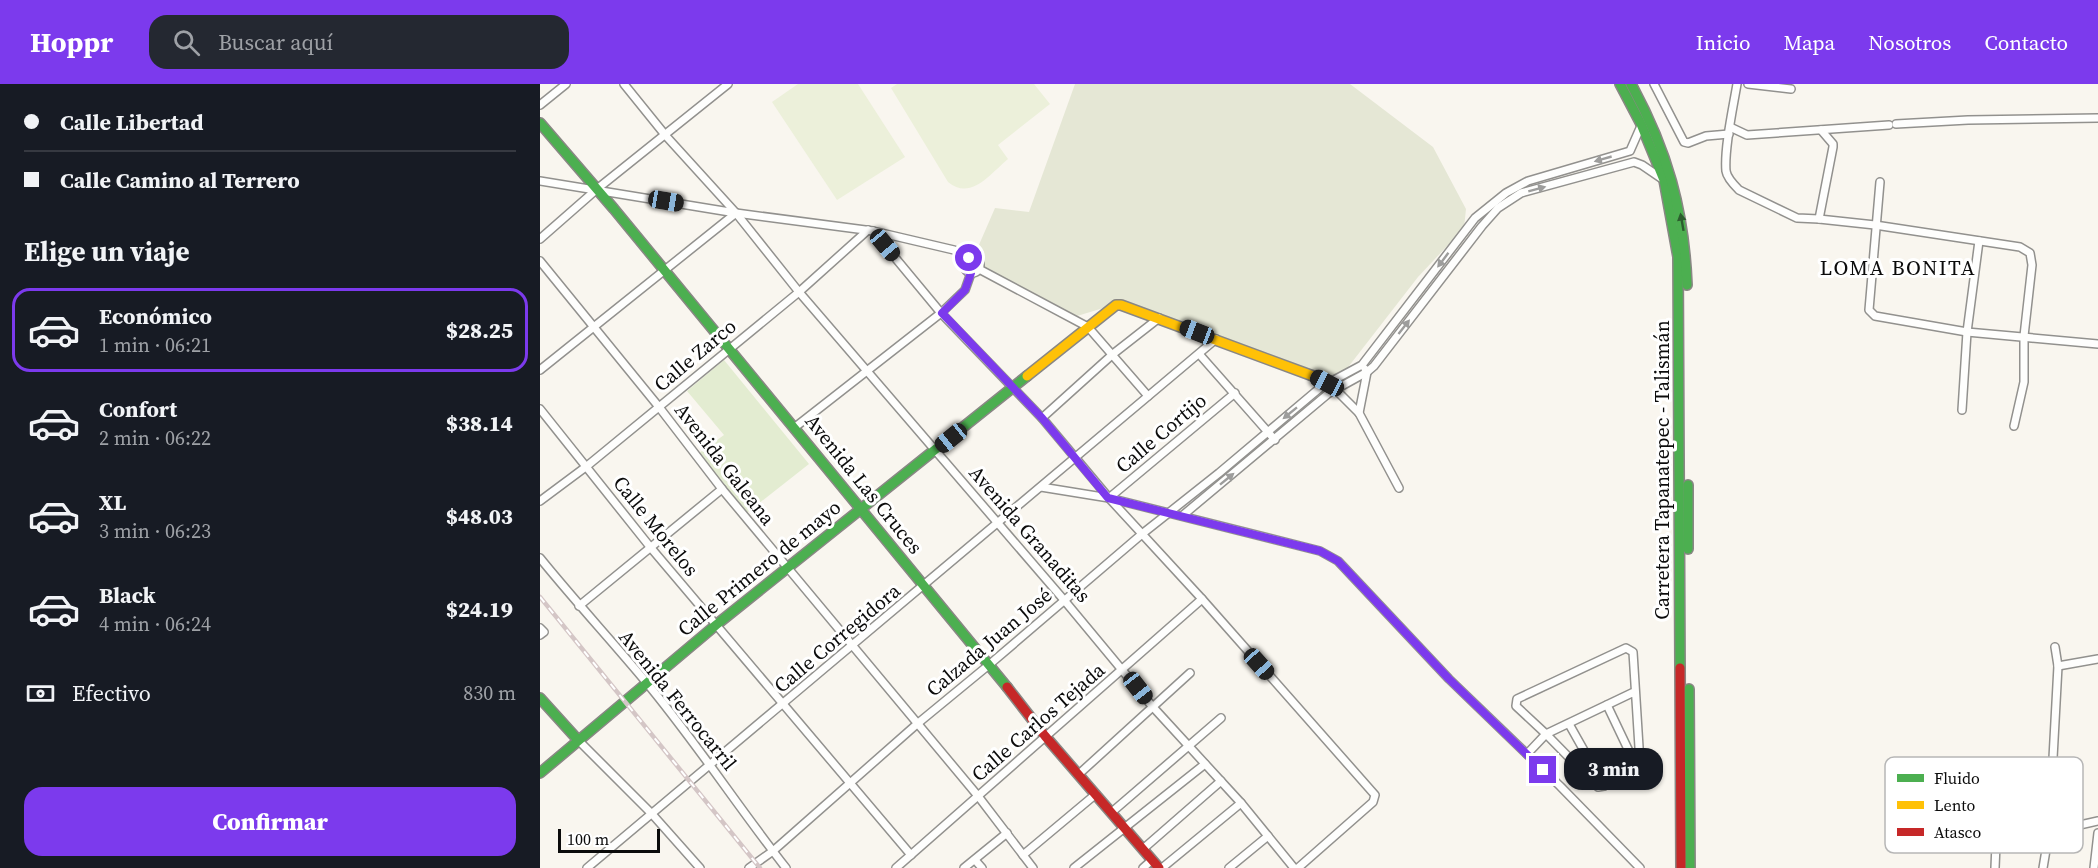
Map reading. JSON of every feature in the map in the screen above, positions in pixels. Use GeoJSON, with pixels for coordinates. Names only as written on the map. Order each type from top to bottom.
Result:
{"type":"FeatureCollection","features":[{"type":"Feature","properties":{"kind":"main road","name":"Carretera Tapanatepec - Talismán"},"geometry":{"type":"LineString","coordinates":[[1620,84],[1641,124],[1664,180],[1678,257],[1681,868]]}},
{"type":"Feature","properties":{"kind":"main road","name":"Carretera Tapanatepec - Talismán"},"geometry":{"type":"LineString","coordinates":[[1631,84],[1664,152],[1680,207],[1687,265],[1690,868]]}},
{"type":"Feature","properties":{"kind":"main road","name":"Avenida Las Cruces"},"geometry":{"type":"LineString","coordinates":[[540,123],[990,664],[1045,736],[1161,868]]}},
{"type":"Feature","properties":{"kind":"main road","name":"Calle Primero de mayo"},"geometry":{"type":"LineString","coordinates":[[540,773],[716,625],[1116,305],[1160,318]]}},
{"type":"Feature","properties":{"kind":"main road"},"geometry":{"type":"LineString","coordinates":[[1160,318],[1335,384]]}},
{"type":"Feature","properties":{"kind":"main road"},"geometry":{"type":"LineString","coordinates":[[540,698],[578,740]]}},
{"type":"Feature","properties":{"kind":"street"},"geometry":{"type":"LineString","coordinates":[[540,105],[567,84]]}},
{"type":"Feature","properties":{"kind":"street","name":"Avenida Granaditas"},"geometry":{"type":"LineString","coordinates":[[624,84],[666,136],[736,213],[799,292],[998,522],[1152,706],[1241,803],[1296,868]]}},
{"type":"Feature","properties":{"kind":"street"},"geometry":{"type":"LineString","coordinates":[[540,239],[597,189],[729,84]]}},
{"type":"Feature","properties":{"kind":"street"},"geometry":{"type":"LineString","coordinates":[[1654,84],[1684,142],[1688,143],[1730,130],[1747,135],[1968,120],[2098,118]]}},
{"type":"Feature","properties":{"kind":"street"},"geometry":{"type":"LineString","coordinates":[[1737,84],[1726,172],[1732,184],[1739,190],[1797,218],[1875,225],[2020,247],[2030,253],[2032,265],[2024,336],[2024,382],[2014,426]]}},
{"type":"Feature","properties":{"kind":"street"},"geometry":{"type":"LineString","coordinates":[[1748,84],[1791,89]]}},
{"type":"Feature","properties":{"kind":"street"},"geometry":{"type":"LineString","coordinates":[[1634,162],[1630,151],[1641,124]]}},
{"type":"Feature","properties":{"kind":"street"},"geometry":{"type":"LineString","coordinates":[[1819,219],[1833,147],[1821,130]]}},
{"type":"Feature","properties":{"kind":"street"},"geometry":{"type":"LineString","coordinates":[[1182,516],[1275,440],[1335,384],[1362,365],[1475,218],[1506,193],[1528,181],[1630,151]]}},
{"type":"Feature","properties":{"kind":"street"},"geometry":{"type":"LineString","coordinates":[[1335,384],[1367,372],[1374,366],[1482,226],[1498,208],[1521,193],[1634,162],[1664,180]]}},
{"type":"Feature","properties":{"kind":"street"},"geometry":{"type":"LineString","coordinates":[[540,181],[736,213],[870,230],[954,250],[967,259]]}},
{"type":"Feature","properties":{"kind":"street"},"geometry":{"type":"LineString","coordinates":[[1880,182],[1869,310],[1875,316],[1967,332],[2098,344]]}},
{"type":"Feature","properties":{"kind":"street"},"geometry":{"type":"LineString","coordinates":[[540,370],[736,213]]}},
{"type":"Feature","properties":{"kind":"street"},"geometry":{"type":"LineString","coordinates":[[870,230],[942,313],[1042,418],[1108,498],[1202,599],[1375,795],[1373,802],[1296,868]]}},
{"type":"Feature","properties":{"kind":"street","name":"Calle Zarco"},"geometry":{"type":"LineString","coordinates":[[540,501],[659,407],[799,292],[870,230]]}},
{"type":"Feature","properties":{"kind":"street"},"geometry":{"type":"LineString","coordinates":[[1962,410],[1967,332],[1979,241]]}},
{"type":"Feature","properties":{"kind":"street"},"geometry":{"type":"LineString","coordinates":[[971,273],[964,268],[967,259],[972,257],[977,259],[980,264],[979,269]]}},
{"type":"Feature","properties":{"kind":"street","name":"Avenida Galeana"},"geometry":{"type":"LineString","coordinates":[[540,261],[659,407],[722,489],[978,796],[1034,868]]}},
{"type":"Feature","properties":{"kind":"street"},"geometry":{"type":"LineString","coordinates":[[794,428],[942,313],[965,290],[971,273],[979,269]]}},
{"type":"Feature","properties":{"kind":"street"},"geometry":{"type":"LineString","coordinates":[[979,269],[1088,327],[1148,396]]}},
{"type":"Feature","properties":{"kind":"street"},"geometry":{"type":"LineString","coordinates":[[1042,418],[1113,354],[1160,318]]}},
{"type":"Feature","properties":{"kind":"street","name":"Calle Corregidora"},"geometry":{"type":"LineString","coordinates":[[587,868],[1148,396],[1200,355],[1216,339]]}},
{"type":"Feature","properties":{"kind":"street"},"geometry":{"type":"LineString","coordinates":[[1200,355],[1275,440]]}},
{"type":"Feature","properties":{"kind":"street"},"geometry":{"type":"LineString","coordinates":[[1359,412],[1367,372],[1362,365]]}},
{"type":"Feature","properties":{"kind":"street"},"geometry":{"type":"LineString","coordinates":[[1335,384],[1359,412],[1398,488]]}},
{"type":"Feature","properties":{"kind":"street","name":"Calzada Juan José"},"geometry":{"type":"LineString","coordinates":[[749,868],[773,851],[917,724],[1142,534],[1268,430],[1335,384]]}},
{"type":"Feature","properties":{"kind":"street","name":"Calle Cortijo"},"geometry":{"type":"LineString","coordinates":[[1108,498],[1235,393]]}},
{"type":"Feature","properties":{"kind":"street","name":"Calle Morelos"},"geometry":{"type":"LineString","coordinates":[[540,409],[651,548],[911,855]]}},
{"type":"Feature","properties":{"kind":"street"},"geometry":{"type":"LineString","coordinates":[[1041,487],[1108,498],[1182,516],[1320,551],[1338,561],[1449,679],[1640,868]]}},
{"type":"Feature","properties":{"kind":"street"},"geometry":{"type":"LineString","coordinates":[[579,606],[722,489]]}},
{"type":"Feature","properties":{"kind":"street","name":"Avenida Ferrocarril"},"geometry":{"type":"LineString","coordinates":[[540,558],[647,683],[711,765],[786,868]]}},
{"type":"Feature","properties":{"kind":"street","name":"Calle Carlos Tejada"},"geometry":{"type":"LineString","coordinates":[[896,868],[1202,599]]}},
{"type":"Feature","properties":{"kind":"street"},"geometry":{"type":"LineString","coordinates":[[2053,757],[2058,666],[2055,647]]}},
{"type":"Feature","properties":{"kind":"street"},"geometry":{"type":"LineString","coordinates":[[1626,648],[1633,652],[1640,763],[1637,768],[1604,786],[1594,785],[1546,734],[1516,706],[1517,699],[1626,648]]}},
{"type":"Feature","properties":{"kind":"street"},"geometry":{"type":"LineString","coordinates":[[2058,666],[2098,659]]}},
{"type":"Feature","properties":{"kind":"street"},"geometry":{"type":"LineString","coordinates":[[1079,774],[1190,673]]}},
{"type":"Feature","properties":{"kind":"street"},"geometry":{"type":"LineString","coordinates":[[1527,754],[1546,734],[1634,692]]}},
{"type":"Feature","properties":{"kind":"street"},"geometry":{"type":"LineString","coordinates":[[1607,705],[1637,768]]}},
{"type":"Feature","properties":{"kind":"street"},"geometry":{"type":"LineString","coordinates":[[1112,812],[1221,718]]}},
{"type":"Feature","properties":{"kind":"street"},"geometry":{"type":"LineString","coordinates":[[1569,724],[1604,786]]}},
{"type":"Feature","properties":{"kind":"street"},"geometry":{"type":"LineString","coordinates":[[578,740],[652,814],[700,868]]}},
{"type":"Feature","properties":{"kind":"street"},"geometry":{"type":"LineString","coordinates":[[1074,868],[1205,764]]}},
{"type":"Feature","properties":{"kind":"street"},"geometry":{"type":"LineString","coordinates":[[1143,849],[1221,782]]}},
{"type":"Feature","properties":{"kind":"street"},"geometry":{"type":"LineString","coordinates":[[1023,855],[1096,794]]}},
{"type":"Feature","properties":{"kind":"street"},"geometry":{"type":"LineString","coordinates":[[1161,868],[1241,803]]}},
{"type":"Feature","properties":{"kind":"street"},"geometry":{"type":"LineString","coordinates":[[2083,824],[2098,821]]}},
{"type":"Feature","properties":{"kind":"street"},"geometry":{"type":"LineString","coordinates":[[966,868],[1007,833]]}},
{"type":"Feature","properties":{"kind":"street"},"geometry":{"type":"LineString","coordinates":[[2094,868],[2098,833]]}},
{"type":"Feature","properties":{"kind":"street"},"geometry":{"type":"LineString","coordinates":[[1229,868],[1268,836]]}},
{"type":"Feature","properties":{"kind":"street"},"geometry":{"type":"LineString","coordinates":[[1995,868],[1996,853]]}},
{"type":"Feature","properties":{"kind":"street"},"geometry":{"type":"LineString","coordinates":[[2043,868],[2046,853]]}},
{"type":"Feature","properties":{"kind":"street"},"geometry":{"type":"LineString","coordinates":[[975,860],[982,868]]}},
{"type":"Feature","properties":{"kind":"street"},"geometry":{"type":"LineString","coordinates":[[1143,868],[1152,860]]}},
{"type":"Feature","properties":{"kind":"green space"},"geometry":{"type":"Polygon","coordinates":[[[798,84],[858,84],[905,157],[837,200],[772,102],[798,84]]]}},
{"type":"Feature","properties":{"kind":"green space"},"geometry":{"type":"Polygon","coordinates":[[[897,84],[1034,84],[1050,104],[998,145],[1008,159],[980,183],[965,189],[948,182],[891,88],[897,84]]]}},
{"type":"Feature","properties":{"kind":"green space"},"geometry":{"type":"Polygon","coordinates":[[[1075,84],[1350,84],[1433,147],[1466,209],[1464,228],[1418,277],[1342,375],[1317,383],[1270,362],[1110,306],[1077,316],[984,270],[975,254],[995,208],[1029,212],[1075,84]]]}},
{"type":"Feature","properties":{"kind":"green space"},"geometry":{"type":"Polygon","coordinates":[[[724,360],[809,464],[744,515],[695,456],[724,435],[687,391],[724,360]]]}},
{"type":"Feature","properties":{"kind":"railway"},"geometry":{"type":"LineString","coordinates":[[540,597],[760,868]]}},
{"type":"Feature","properties":{"kind":"traffic: fast"},"geometry":{"type":"LineString","coordinates":[[1620,84],[1641,124],[1664,180],[1678,257],[1680,668]]}},
{"type":"Feature","properties":{"kind":"traffic: fast"},"geometry":{"type":"LineString","coordinates":[[1631,84],[1655,133],[1671,181],[1682,231],[1687,285]]}},
{"type":"Feature","properties":{"kind":"traffic: fast"},"geometry":{"type":"LineString","coordinates":[[540,123],[614,209],[1007,687]]}},
{"type":"Feature","properties":{"kind":"traffic: fast"},"geometry":{"type":"LineString","coordinates":[[540,773],[716,625],[1027,376]]}},
{"type":"Feature","properties":{"kind":"traffic: fast"},"geometry":{"type":"LineString","coordinates":[[1688,485],[1688,549]]}},
{"type":"Feature","properties":{"kind":"traffic: fast"},"geometry":{"type":"LineString","coordinates":[[1689,689],[1690,868]]}},
{"type":"Feature","properties":{"kind":"traffic: fast"},"geometry":{"type":"LineString","coordinates":[[540,698],[578,740]]}},
{"type":"Feature","properties":{"kind":"traffic: slow"},"geometry":{"type":"LineString","coordinates":[[1027,376],[1116,305],[1121,305],[1313,376],[1335,389]]}},
{"type":"Feature","properties":{"kind":"traffic: jam"},"geometry":{"type":"LineString","coordinates":[[1680,668],[1681,868]]}},
{"type":"Feature","properties":{"kind":"traffic: jam"},"geometry":{"type":"LineString","coordinates":[[1007,687],[1045,736],[1159,868]]}},
{"type":"Feature","properties":{"kind":"district","name":"LOMA BONITA"},"geometry":{"type":"Point","coordinates":[1898,268]}},
{"type":"Feature","properties":{"kind":"route"},"geometry":{"type":"LineString","coordinates":[[969,258],[964,263],[964,268],[971,273],[968,284],[942,313],[1042,418],[1108,498],[1320,551],[1338,561],[1449,679],[1543,770]]}}]}
